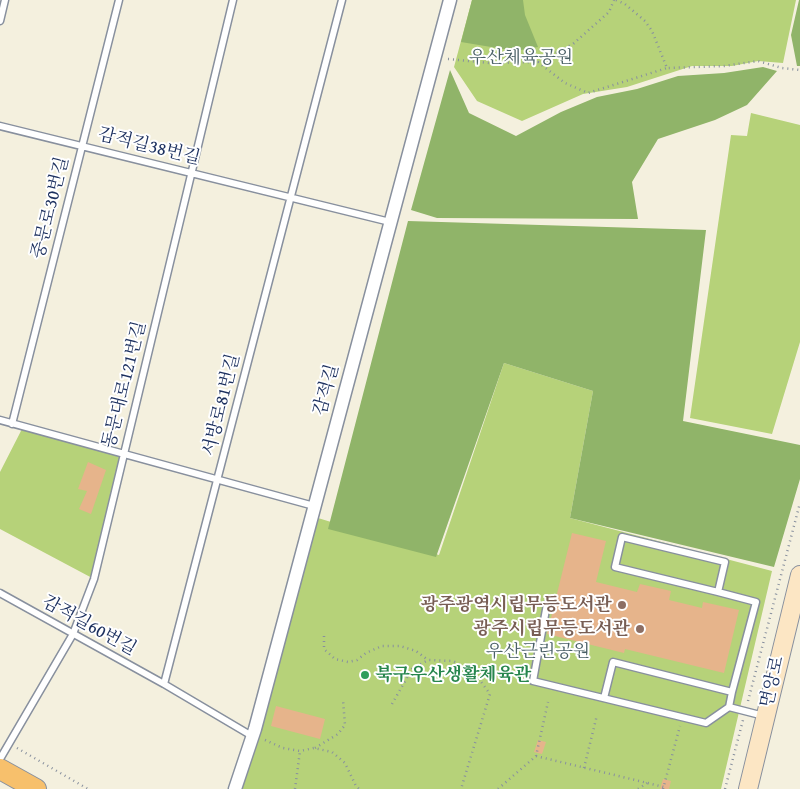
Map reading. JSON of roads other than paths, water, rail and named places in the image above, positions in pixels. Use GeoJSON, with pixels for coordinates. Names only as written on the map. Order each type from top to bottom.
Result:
{"type":"FeatureCollection","features":[{"type":"Feature","properties":{"kind":"main road","name":"면앙로"},"geometry":{"type":"LineString","coordinates":[[748,789],[765,716],[796,604],[800,575]]}},
{"type":"Feature","properties":{"kind":"main road"},"geometry":{"type":"LineString","coordinates":[[0,769],[36,789]]}},
{"type":"Feature","properties":{"kind":"street","name":"감적길"},"geometry":{"type":"LineString","coordinates":[[235,789],[256,737],[314,506],[450,0]]}},
{"type":"Feature","properties":{"kind":"lane"},"geometry":{"type":"LineString","coordinates":[[0,21],[5,0]]}},
{"type":"Feature","properties":{"kind":"lane","name":"중문로30번길"},"geometry":{"type":"LineString","coordinates":[[12,424],[119,0]]}},
{"type":"Feature","properties":{"kind":"lane","name":"동문대로121번길"},"geometry":{"type":"LineString","coordinates":[[0,759],[73,634],[94,579],[234,0]]}},
{"type":"Feature","properties":{"kind":"lane"},"geometry":{"type":"LineString","coordinates":[[291,198],[342,0]]}},
{"type":"Feature","properties":{"kind":"lane","name":"감적길38번길"},"geometry":{"type":"LineString","coordinates":[[0,126],[390,222]]}},
{"type":"Feature","properties":{"kind":"lane","name":"서방로81번길"},"geometry":{"type":"LineString","coordinates":[[164,684],[291,198]]}},
{"type":"Feature","properties":{"kind":"lane","name":"서방로81번길"},"geometry":{"type":"LineString","coordinates":[[0,420],[314,506]]}},
{"type":"Feature","properties":{"kind":"lane"},"geometry":{"type":"LineString","coordinates":[[546,604],[532,681],[706,723],[728,707],[756,602],[615,568],[622,537],[725,562],[718,592]]}},
{"type":"Feature","properties":{"kind":"lane","name":"감적길60번길"},"geometry":{"type":"LineString","coordinates":[[0,593],[256,737]]}},
{"type":"Feature","properties":{"kind":"lane"},"geometry":{"type":"LineString","coordinates":[[604,698],[613,662],[732,692]]}},
{"type":"Feature","properties":{"kind":"lane"},"geometry":{"type":"LineString","coordinates":[[728,707],[765,716]]}},
{"type":"Feature","properties":{"kind":"place","name":"광주광역시립무등도서관"},"geometry":{"type":"Point","coordinates":[622,605]}},
{"type":"Feature","properties":{"kind":"place","name":"광주시립무등도서관"},"geometry":{"type":"Point","coordinates":[640,629]}},
{"type":"Feature","properties":{"kind":"place","name":"북구우산생활체육관"},"geometry":{"type":"Point","coordinates":[365,675]}},
{"type":"Feature","properties":{"kind":"park label","name":"우산체육공원"},"geometry":{"type":"Point","coordinates":[521,58]}},
{"type":"Feature","properties":{"kind":"park label","name":"우산근린공원"},"geometry":{"type":"Point","coordinates":[538,652]}}]}
